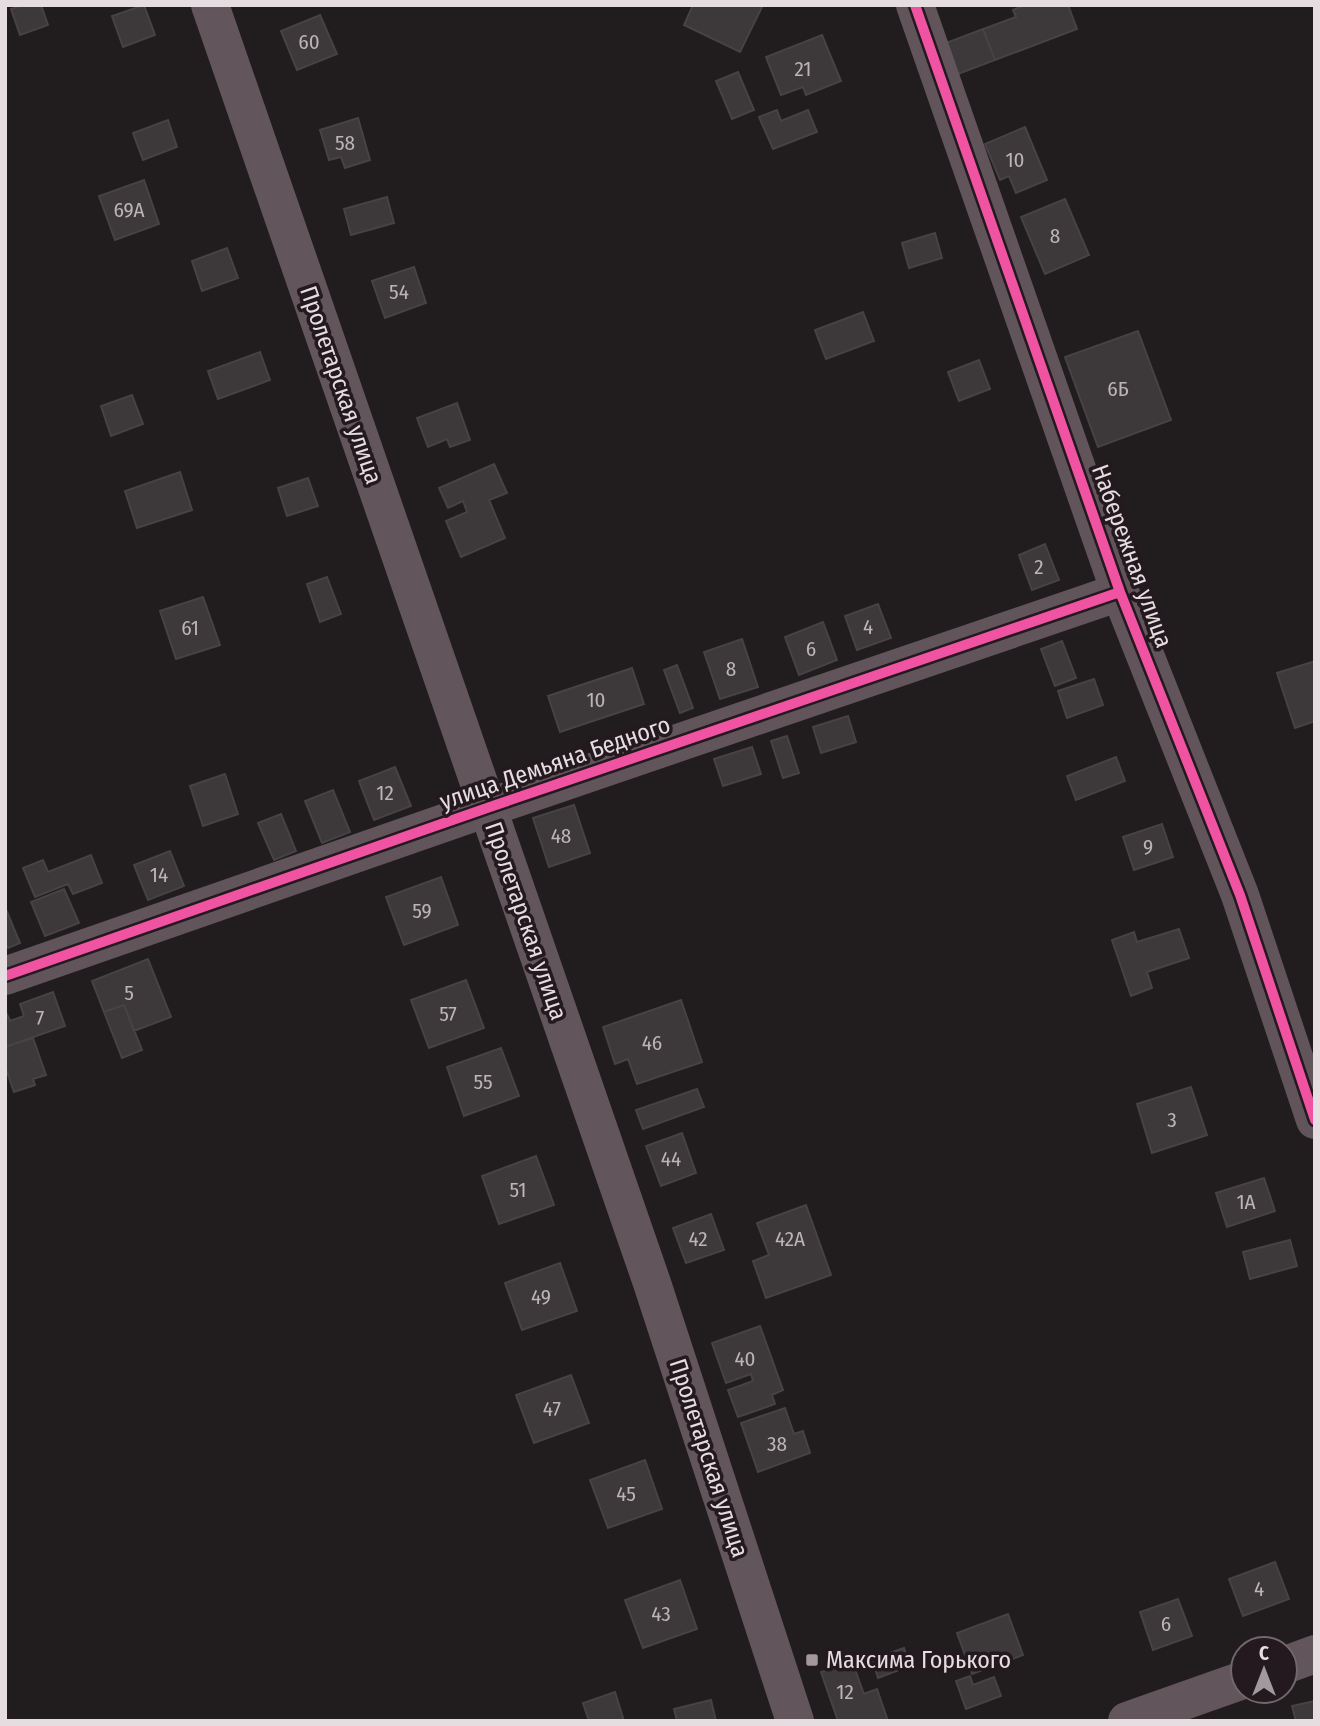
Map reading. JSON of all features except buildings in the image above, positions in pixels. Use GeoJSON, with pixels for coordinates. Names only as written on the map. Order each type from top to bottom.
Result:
{"type":"FeatureCollection","features":[{"type":"Feature","properties":{"kind":"main road","name":"Пролетарская улица"},"geometry":{"type":"LineString","coordinates":[[210,5],[652,1283],[795,1721]]}},
{"type":"Feature","properties":{"kind":"main road"},"geometry":{"type":"LineString","coordinates":[[1127,1721],[1229,1685]]}},
{"type":"Feature","properties":{"kind":"street","name":"Набережная улица"},"geometry":{"type":"LineString","coordinates":[[915,5],[1120,592],[1240,895],[1315,1120]]}},
{"type":"Feature","properties":{"kind":"street","name":"улица Демьяна Бедного"},"geometry":{"type":"LineString","coordinates":[[5,976],[1120,592]]}},
{"type":"Feature","properties":{"kind":"cycle path"},"geometry":{"type":"LineString","coordinates":[[915,5],[1120,592],[1240,895],[1315,1120]]}},
{"type":"Feature","properties":{"kind":"cycle path"},"geometry":{"type":"LineString","coordinates":[[5,976],[1120,592]]}},
{"type":"Feature","properties":{"kind":"place","name":"Максима Горького"},"geometry":{"type":"Point","coordinates":[812,1660]}}]}
